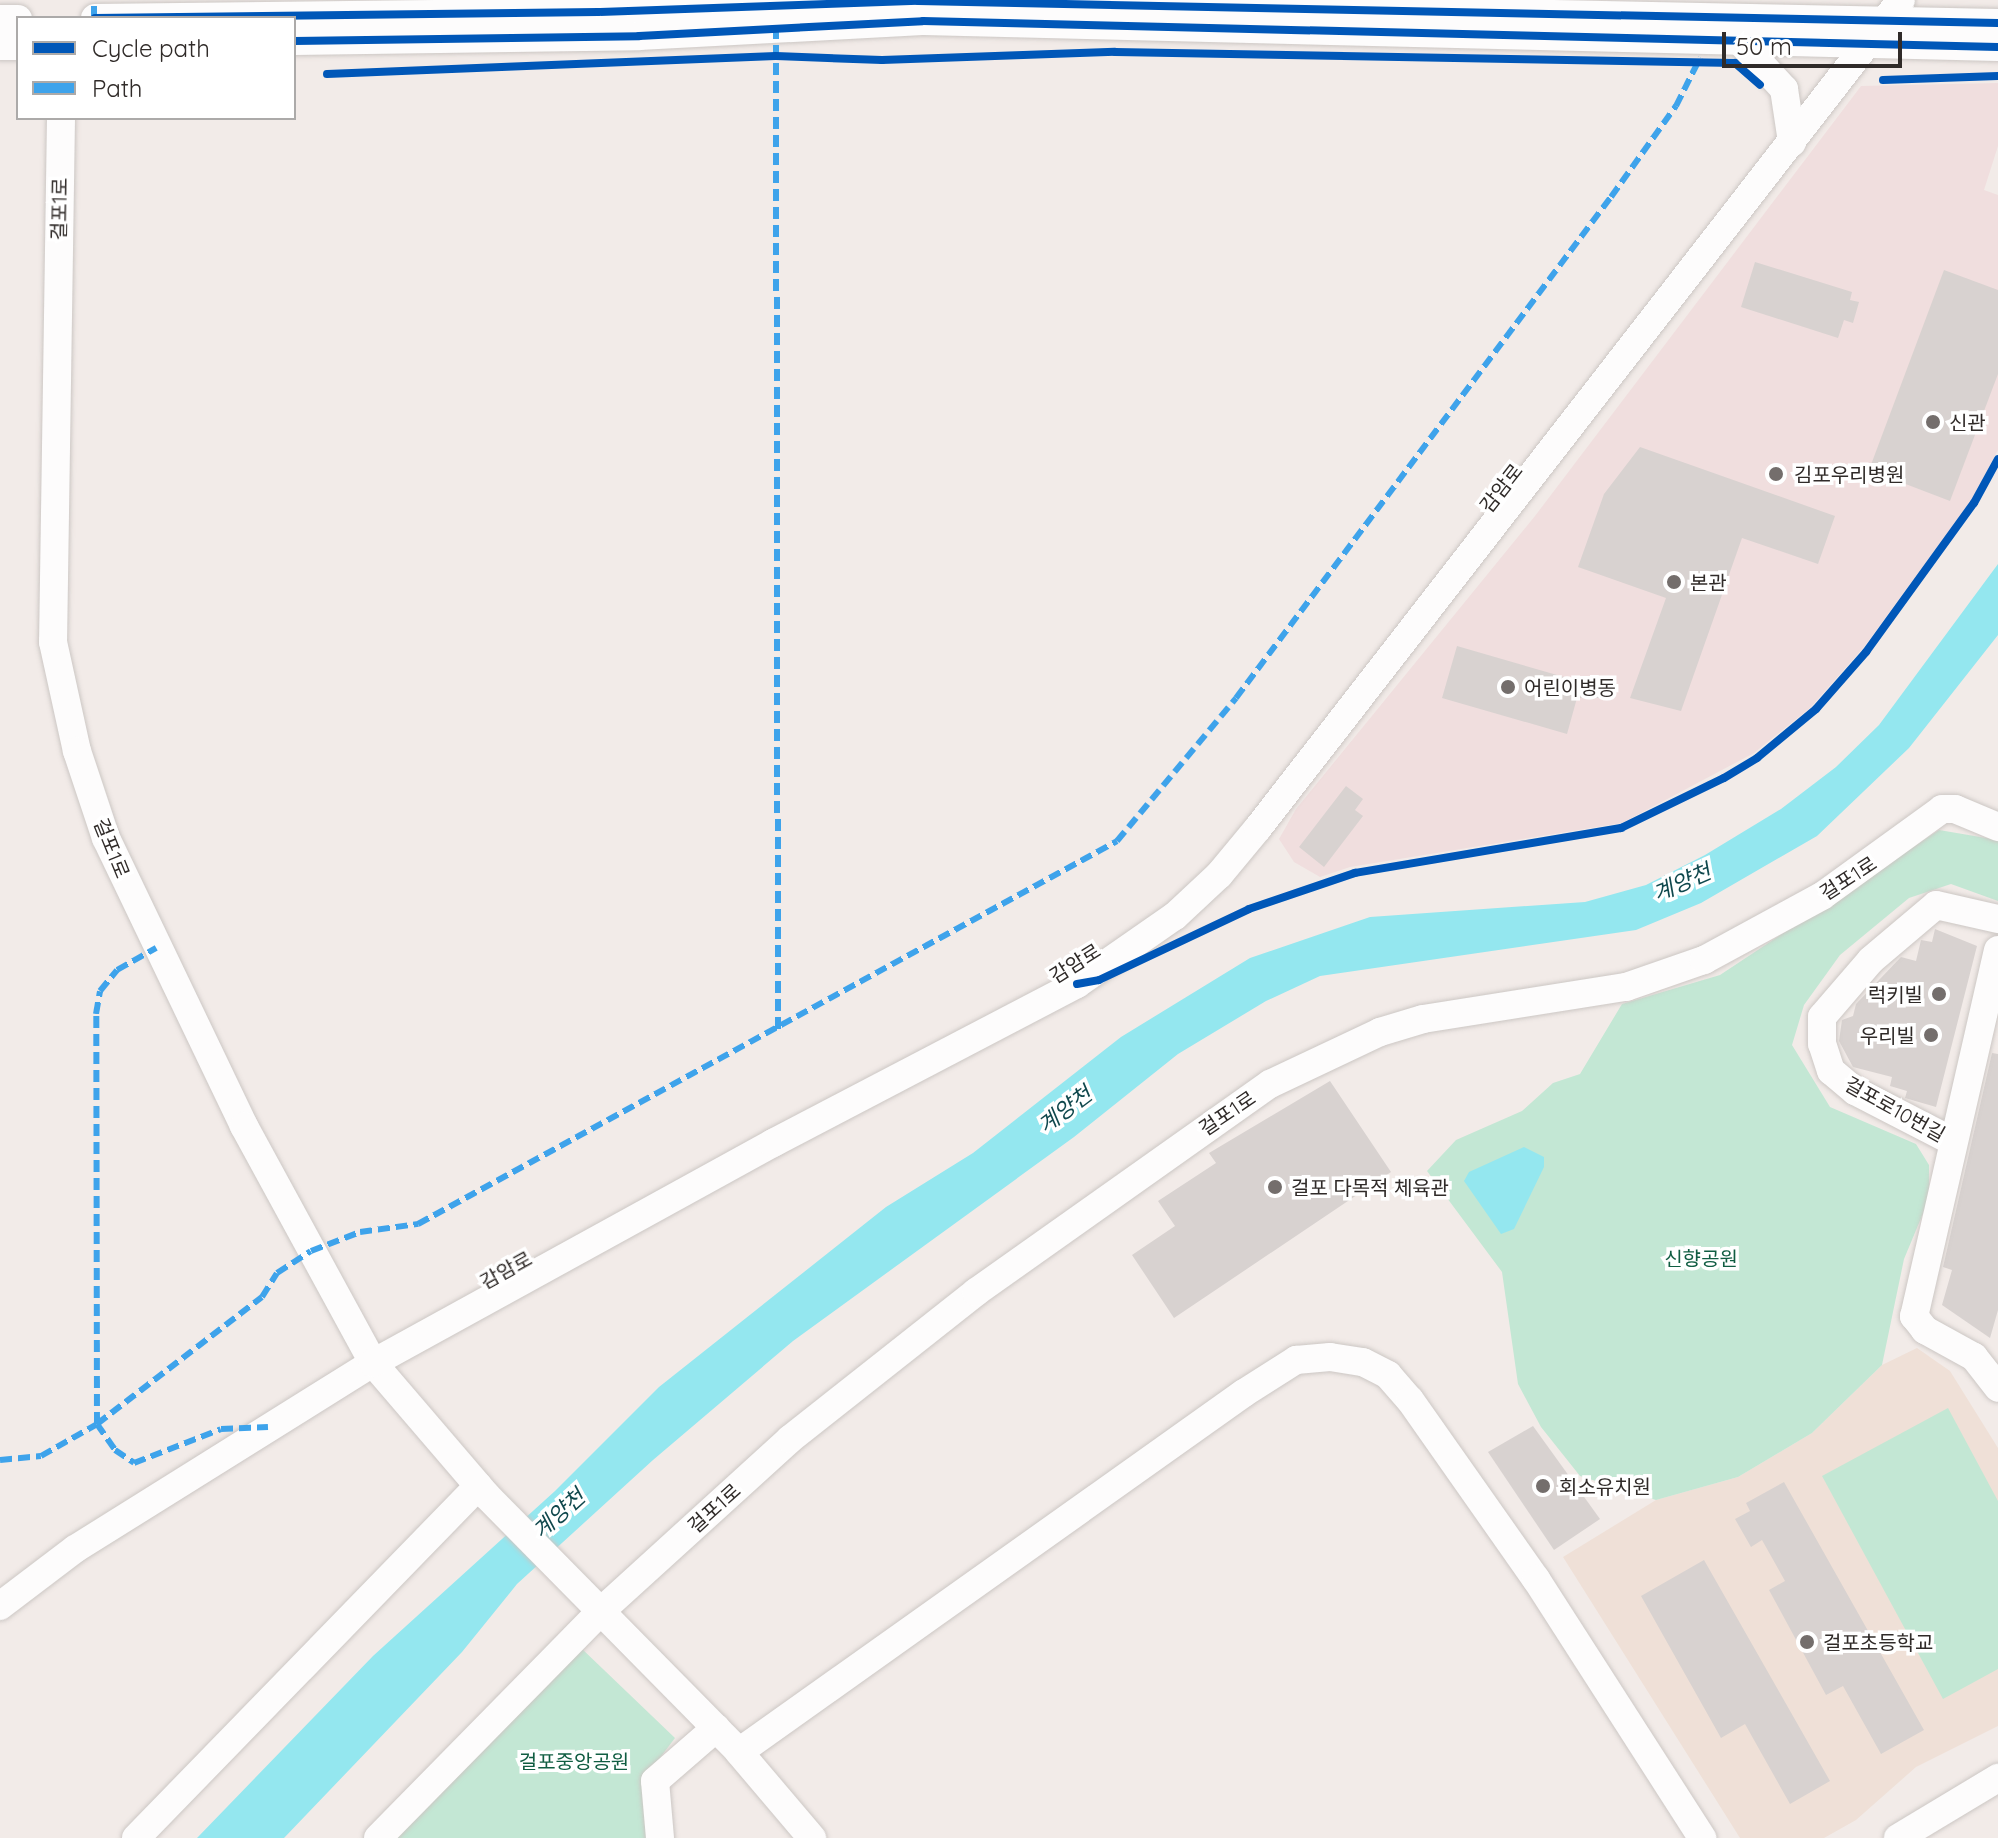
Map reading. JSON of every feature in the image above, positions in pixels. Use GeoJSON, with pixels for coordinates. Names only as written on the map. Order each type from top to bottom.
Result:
{"type":"FeatureCollection","features":[{"type":"Feature","properties":{"kind":"street"},"geometry":{"type":"LineString","coordinates":[[263,16],[598,12],[918,1],[1736,37],[1887,21],[1998,47]]}},
{"type":"Feature","properties":{"kind":"street"},"geometry":{"type":"LineString","coordinates":[[296,41],[639,36],[923,21],[1230,13],[1998,23]]}},
{"type":"Feature","properties":{"kind":"street","name":"감암로"},"geometry":{"type":"LineString","coordinates":[[0,1606],[75,1549],[373,1363],[745,1158],[1077,984],[1175,916],[1219,875],[1258,828],[1887,21]]}},
{"type":"Feature","properties":{"kind":"street"},"geometry":{"type":"LineString","coordinates":[[1736,37],[1784,89],[1792,142]]}},
{"type":"Feature","properties":{"kind":"street","name":"걸포1로"},"geometry":{"type":"LineString","coordinates":[[61,120],[53,642],[62,695],[106,838],[156,948],[244,1126],[373,1363],[482,1490],[739,1752],[812,1838]]}},
{"type":"Feature","properties":{"kind":"street","name":"걸포1로"},"geometry":{"type":"LineString","coordinates":[[594,1605],[790,1439],[901,1350],[1148,1166],[1270,1084],[1380,1032],[1423,1019],[1626,987],[1704,960],[1822,896],[1942,809],[1955,809],[1998,827]]}},
{"type":"Feature","properties":{"kind":"street","name":"걸포로10번길"},"geometry":{"type":"LineString","coordinates":[[1952,1141],[1855,1091],[1831,1071],[1822,1044],[1822,1017],[1871,960],[1936,905],[1998,919]]}},
{"type":"Feature","properties":{"kind":"street","name":"걸포로10번길"},"geometry":{"type":"LineString","coordinates":[[1998,950],[1914,1316],[1925,1330],[1974,1357],[1998,1388]]}},
{"type":"Feature","properties":{"kind":"street"},"geometry":{"type":"LineString","coordinates":[[739,1752],[1244,1393],[1296,1360],[1330,1357],[1363,1362],[1388,1375],[1410,1400],[1536,1579],[1702,1838]]}},
{"type":"Feature","properties":{"kind":"street"},"geometry":{"type":"LineString","coordinates":[[136,1838],[482,1490]]}},
{"type":"Feature","properties":{"kind":"street"},"geometry":{"type":"LineString","coordinates":[[378,1838],[594,1605]]}},
{"type":"Feature","properties":{"kind":"street"},"geometry":{"type":"LineString","coordinates":[[660,1838],[655,1781],[716,1728]]}},
{"type":"Feature","properties":{"kind":"street"},"geometry":{"type":"LineString","coordinates":[[1898,1838],[1998,1778]]}},
{"type":"Feature","properties":{"kind":"shaded area","name":"김포우리병원"},"geometry":{"type":"Polygon","coordinates":[[[1998,83],[1998,146],[1984,190],[1998,195],[1998,450],[1972,499],[1864,647],[1810,708],[1754,753],[1622,823],[1350,867],[1320,877],[1294,862],[1279,839],[1296,809],[1535,516],[1861,86],[1998,83]]]}},
{"type":"Feature","properties":{"kind":"shaded area","name":"걸포초등학교"},"geometry":{"type":"Polygon","coordinates":[[[1917,1348],[1950,1371],[1998,1448],[1998,1726],[1916,1767],[1856,1820],[1824,1838],[1740,1838],[1563,1557],[1656,1500],[1738,1477],[1812,1433],[1882,1365],[1917,1348]]]}},
{"type":"Feature","properties":{"kind":"green space","name":"신향공원"},"geometry":{"type":"Polygon","coordinates":[[[1939,830],[1998,840],[1998,901],[1951,884],[1909,898],[1840,955],[1804,1005],[1792,1045],[1830,1107],[1916,1144],[1929,1165],[1929,1199],[1904,1259],[1882,1365],[1812,1433],[1738,1477],[1656,1500],[1580,1476],[1541,1427],[1518,1384],[1502,1272],[1427,1171],[1456,1140],[1522,1111],[1553,1083],[1580,1074],[1622,1004],[1720,975],[1939,830]]]}},
{"type":"Feature","properties":{"kind":"green space"},"geometry":{"type":"Polygon","coordinates":[[[1948,1408],[1998,1501],[1998,1669],[1943,1699],[1822,1476],[1948,1408]]]}},
{"type":"Feature","properties":{"kind":"green space","name":"걸포중앙공원"},"geometry":{"type":"Polygon","coordinates":[[[580,1647],[675,1738],[653,1767],[651,1838],[391,1838],[580,1647]]]}},
{"type":"Feature","properties":{"kind":"water","name":"계양천"},"geometry":{"type":"Polygon","coordinates":[[[1998,564],[1998,635],[1909,748],[1817,836],[1701,903],[1636,930],[1320,976],[1266,1001],[1178,1054],[1074,1137],[793,1341],[653,1460],[517,1584],[462,1652],[284,1838],[197,1838],[373,1656],[555,1491],[659,1387],[886,1207],[973,1153],[1121,1037],[1250,958],[1370,917],[1585,902],[1646,885],[1705,855],[1781,809],[1836,767],[1879,725],[1998,564]]]}},
{"type":"Feature","properties":{"kind":"water"},"geometry":{"type":"Polygon","coordinates":[[[1524,1147],[1544,1157],[1544,1167],[1514,1229],[1501,1234],[1464,1181],[1469,1172],[1524,1147]]]}},
{"type":"Feature","properties":{"kind":"building"},"geometry":{"type":"Polygon","coordinates":[[[1755,262],[1852,292],[1850,300],[1859,302],[1853,323],[1844,320],[1838,338],[1741,307],[1755,262]]]}},
{"type":"Feature","properties":{"kind":"building","name":"신관"},"geometry":{"type":"Polygon","coordinates":[[[1944,270],[1998,290],[1998,374],[1950,501],[1869,470],[1944,270]]]}},
{"type":"Feature","properties":{"kind":"building","name":"본관"},"geometry":{"type":"Polygon","coordinates":[[[1640,447],[1835,516],[1818,564],[1742,538],[1681,711],[1630,698],[1666,598],[1578,567],[1604,494],[1640,447]]]}},
{"type":"Feature","properties":{"kind":"building","name":"어린이병동"},"geometry":{"type":"Polygon","coordinates":[[[1457,646],[1616,692],[1615,698],[1577,698],[1567,734],[1442,698],[1457,646]]]}},
{"type":"Feature","properties":{"kind":"building"},"geometry":{"type":"Polygon","coordinates":[[[1346,786],[1363,799],[1355,810],[1363,816],[1324,867],[1299,847],[1346,786]]]}},
{"type":"Feature","properties":{"kind":"building"},"geometry":{"type":"Polygon","coordinates":[[[1935,929],[1977,946],[1936,1107],[1905,1098],[1907,1091],[1890,1086],[1892,1077],[1853,1067],[1839,1041],[1842,1020],[1853,1016],[1856,1004],[1901,957],[1916,961],[1921,940],[1932,942],[1935,929]]]}},
{"type":"Feature","properties":{"kind":"building"},"geometry":{"type":"Polygon","coordinates":[[[1992,1053],[1998,1054],[1998,1310],[1990,1338],[1942,1305],[1952,1270],[1943,1267],[1992,1053]]]}},
{"type":"Feature","properties":{"kind":"building","name":"걸포 다목적 체육관"},"geometry":{"type":"Polygon","coordinates":[[[1330,1081],[1391,1172],[1174,1318],[1132,1255],[1175,1226],[1158,1201],[1216,1163],[1209,1153],[1330,1081]]]}},
{"type":"Feature","properties":{"kind":"building","name":"회소유치원"},"geometry":{"type":"Polygon","coordinates":[[[1533,1426],[1600,1519],[1554,1550],[1488,1452],[1533,1426]]]}},
{"type":"Feature","properties":{"kind":"building"},"geometry":{"type":"Polygon","coordinates":[[[1784,1482],[1924,1730],[1881,1754],[1843,1686],[1826,1695],[1769,1590],[1785,1581],[1762,1540],[1751,1547],[1735,1519],[1750,1511],[1746,1503],[1784,1482]]]}},
{"type":"Feature","properties":{"kind":"building"},"geometry":{"type":"Polygon","coordinates":[[[1704,1560],[1830,1781],[1790,1804],[1745,1724],[1721,1738],[1641,1596],[1704,1560]]]}},
{"type":"Feature","properties":{"kind":"marked path"},"geometry":{"type":"LineString","coordinates":[[94,0],[94,16]]}},
{"type":"Feature","properties":{"kind":"marked path"},"geometry":{"type":"LineString","coordinates":[[776,27],[778,1031]]}},
{"type":"Feature","properties":{"kind":"marked path"},"geometry":{"type":"LineString","coordinates":[[97,1424],[262,1297],[277,1273],[311,1251],[360,1232],[418,1224],[1117,841],[1236,698],[1611,197],[1676,106],[1700,58]]}},
{"type":"Feature","properties":{"kind":"marked path"},"geometry":{"type":"LineString","coordinates":[[97,1424],[96,1014],[100,991],[117,970],[156,948]]}},
{"type":"Feature","properties":{"kind":"marked path"},"geometry":{"type":"LineString","coordinates":[[0,1460],[41,1456],[97,1424],[115,1450],[134,1463],[221,1429],[268,1427]]}},
{"type":"Feature","properties":{"kind":"cycle path"},"geometry":{"type":"LineString","coordinates":[[263,16],[598,12],[918,1],[1998,23]]}},
{"type":"Feature","properties":{"kind":"cycle path"},"geometry":{"type":"LineString","coordinates":[[296,41],[639,36],[923,21],[1998,47]]}},
{"type":"Feature","properties":{"kind":"cycle path"},"geometry":{"type":"LineString","coordinates":[[327,74],[776,56],[882,60],[1115,52],[1735,63],[1760,85]]}},
{"type":"Feature","properties":{"kind":"cycle path"},"geometry":{"type":"LineString","coordinates":[[1883,80],[1998,76]]}},
{"type":"Feature","properties":{"kind":"cycle path"},"geometry":{"type":"LineString","coordinates":[[1077,984],[1099,980],[1249,909],[1355,873],[1621,828],[1724,778],[1757,758],[1816,709],[1866,652],[1974,503],[1998,459]]}},
{"type":"Feature","properties":{"kind":"place","name":"신관"},"geometry":{"type":"Point","coordinates":[1933,422]}},
{"type":"Feature","properties":{"kind":"place","name":"김포우리병원"},"geometry":{"type":"Point","coordinates":[1776,474]}},
{"type":"Feature","properties":{"kind":"place","name":"본관"},"geometry":{"type":"Point","coordinates":[1674,582]}},
{"type":"Feature","properties":{"kind":"place","name":"어린이병동"},"geometry":{"type":"Point","coordinates":[1508,687]}},
{"type":"Feature","properties":{"kind":"place","name":"럭키빌"},"geometry":{"type":"Point","coordinates":[1939,994]}},
{"type":"Feature","properties":{"kind":"place","name":"우리빌"},"geometry":{"type":"Point","coordinates":[1931,1035]}},
{"type":"Feature","properties":{"kind":"place","name":"걸포 다목적 체육관"},"geometry":{"type":"Point","coordinates":[1275,1187]}},
{"type":"Feature","properties":{"kind":"place","name":"회소유치원"},"geometry":{"type":"Point","coordinates":[1543,1486]}},
{"type":"Feature","properties":{"kind":"place","name":"걸포초등학교"},"geometry":{"type":"Point","coordinates":[1807,1642]}}]}
